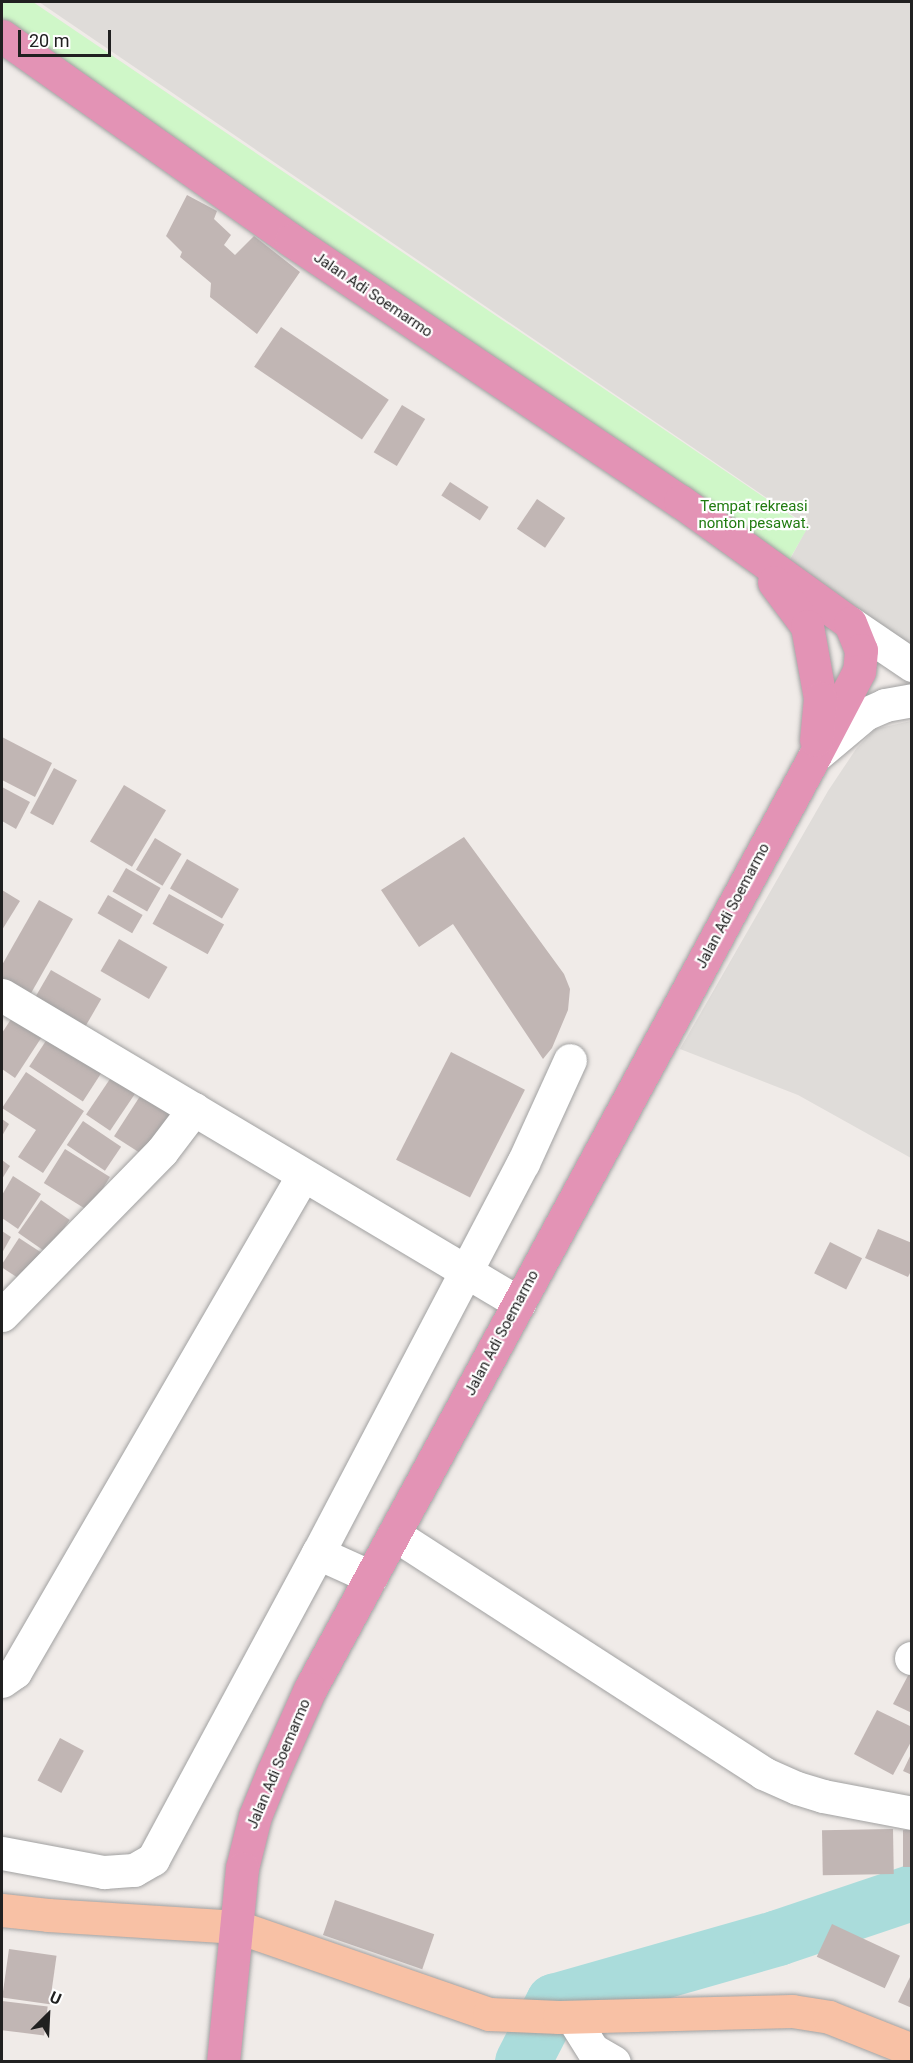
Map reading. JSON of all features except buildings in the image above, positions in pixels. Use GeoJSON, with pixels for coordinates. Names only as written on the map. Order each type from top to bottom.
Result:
{"type":"FeatureCollection","features":[{"type":"Feature","properties":{"kind":"highway","name":"Jalan Adi Soemarmo"},"geometry":{"type":"LineString","coordinates":[[2,36],[291,240],[626,463],[850,623]]}},
{"type":"Feature","properties":{"kind":"highway","name":"Jalan Adi Soemarmo"},"geometry":{"type":"LineString","coordinates":[[747,550],[787,597],[807,626],[820,698],[814,757]]}},
{"type":"Feature","properties":{"kind":"highway"},"geometry":{"type":"LineString","coordinates":[[850,623],[861,650],[859,671]]}},
{"type":"Feature","properties":{"kind":"highway","name":"Jalan Adi Soemarmo"},"geometry":{"type":"LineString","coordinates":[[223,2061],[242,1868],[255,1816],[310,1689],[859,671]]}},
{"type":"Feature","properties":{"kind":"main road"},"geometry":{"type":"LineString","coordinates":[[2,1910],[48,1916],[238,1927],[489,2014],[566,2017],[792,2011],[830,2017],[912,2050]]}},
{"type":"Feature","properties":{"kind":"street"},"geometry":{"type":"LineString","coordinates":[[850,623],[912,666]]}},
{"type":"Feature","properties":{"kind":"street"},"geometry":{"type":"LineString","coordinates":[[859,671],[888,664],[912,666]]}},
{"type":"Feature","properties":{"kind":"street"},"geometry":{"type":"LineString","coordinates":[[814,757],[865,714],[885,705],[912,700]]}},
{"type":"Feature","properties":{"kind":"street"},"geometry":{"type":"LineString","coordinates":[[2,994],[519,1303]]}},
{"type":"Feature","properties":{"kind":"street"},"geometry":{"type":"LineString","coordinates":[[2,1852],[104,1872],[134,1870],[153,1859],[318,1553],[523,1163],[570,1060]]}},
{"type":"Feature","properties":{"kind":"street"},"geometry":{"type":"LineString","coordinates":[[2,1315],[162,1151],[194,1110]]}},
{"type":"Feature","properties":{"kind":"street"},"geometry":{"type":"LineString","coordinates":[[2,1681],[15,1672],[303,1174]]}},
{"type":"Feature","properties":{"kind":"street"},"geometry":{"type":"LineString","coordinates":[[394,1534],[763,1773],[797,1788],[823,1796],[912,1813]]}},
{"type":"Feature","properties":{"kind":"street"},"geometry":{"type":"LineString","coordinates":[[318,1553],[371,1577]]}},
{"type":"Feature","properties":{"kind":"street"},"geometry":{"type":"LineString","coordinates":[[566,2017],[593,2050],[614,2061]]}},
{"type":"Feature","properties":{"kind":"shaded area"},"geometry":{"type":"Polygon","coordinates":[[[39,2],[911,2],[911,649],[788,563],[808,526],[39,2]]]}},
{"type":"Feature","properties":{"kind":"shaded area"},"geometry":{"type":"Polygon","coordinates":[[[912,721],[911,1158],[798,1095],[680,1049],[828,791],[856,749],[875,729],[912,721]]]}},
{"type":"Feature","properties":{"kind":"green space","name":"Tempat rekreasi nonton pesawat."},"geometry":{"type":"Polygon","coordinates":[[[2,2],[33,2],[808,527],[788,562],[2,25],[2,2]]]}},
{"type":"Feature","properties":{"kind":"waterway"},"geometry":{"type":"LineString","coordinates":[[523,2062],[554,2002],[778,1938],[912,1893]]}}]}
